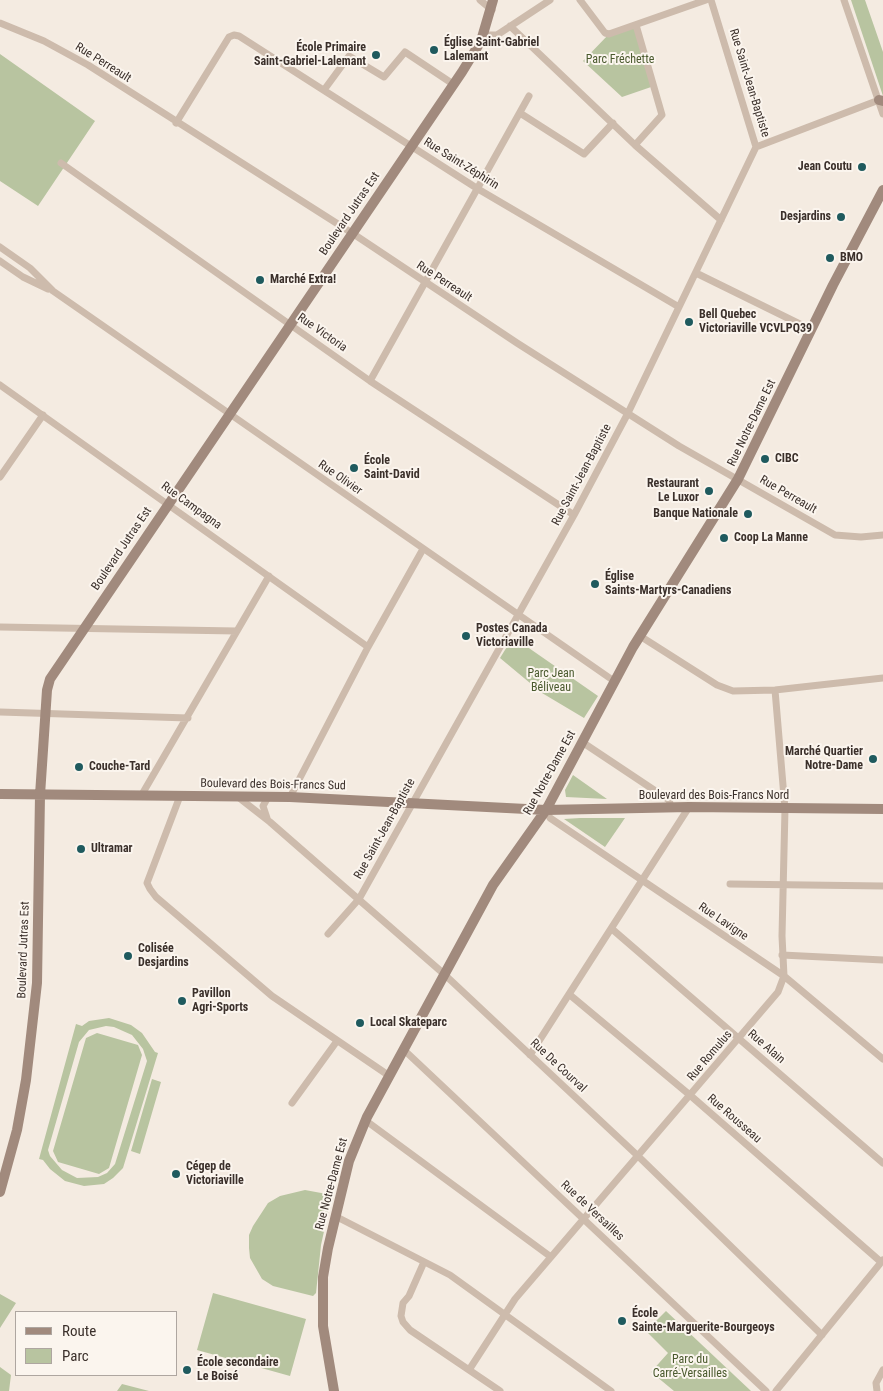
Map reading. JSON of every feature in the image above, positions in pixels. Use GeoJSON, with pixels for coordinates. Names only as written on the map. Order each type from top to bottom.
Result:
{"type":"FeatureCollection","features":[{"type":"Feature","properties":{"kind":"street"},"geometry":{"type":"LineString","coordinates":[[480,0],[493,5]]}},
{"type":"Feature","properties":{"kind":"street"},"geometry":{"type":"LineString","coordinates":[[484,35],[498,35],[550,0]]}},
{"type":"Feature","properties":{"kind":"street"},"geometry":{"type":"LineString","coordinates":[[580,0],[605,33],[609,34],[706,0]]}},
{"type":"Feature","properties":{"kind":"street","name":"Rue Saint-Jean-Baptiste"},"geometry":{"type":"LineString","coordinates":[[328,934],[359,899],[574,515],[628,414],[756,147],[711,0]]}},
{"type":"Feature","properties":{"kind":"street"},"geometry":{"type":"LineString","coordinates":[[844,0],[881,100],[883,114]]}},
{"type":"Feature","properties":{"kind":"street","name":"Boulevard Jutras Est"},"geometry":{"type":"LineString","coordinates":[[0,1192],[17,1130],[33,1024],[37,983],[40,794],[45,713],[50,679],[453,84],[484,35],[493,5]]}},
{"type":"Feature","properties":{"kind":"street","name":"Rue Perreault"},"geometry":{"type":"LineString","coordinates":[[0,23],[44,41],[88,65],[176,123],[352,233],[425,283],[679,446],[835,535],[861,537],[883,535]]}},
{"type":"Feature","properties":{"kind":"street"},"geometry":{"type":"LineString","coordinates":[[635,145],[662,115],[636,25]]}},
{"type":"Feature","properties":{"kind":"street"},"geometry":{"type":"LineString","coordinates":[[510,26],[635,145],[721,220]]}},
{"type":"Feature","properties":{"kind":"street","name":"Rue Saint-Zéphirin"},"geometry":{"type":"LineString","coordinates":[[176,123],[229,38],[234,35],[324,90],[478,189],[680,307]]}},
{"type":"Feature","properties":{"kind":"street"},"geometry":{"type":"LineString","coordinates":[[324,90],[346,59],[351,56],[384,77],[403,54],[407,53],[453,84]]}},
{"type":"Feature","properties":{"kind":"street"},"geometry":{"type":"LineString","coordinates":[[370,381],[530,96]]}},
{"type":"Feature","properties":{"kind":"street"},"geometry":{"type":"LineString","coordinates":[[756,147],[881,100]]}},
{"type":"Feature","properties":{"kind":"street"},"geometry":{"type":"LineString","coordinates":[[520,113],[584,154],[613,123]]}},
{"type":"Feature","properties":{"kind":"street","name":"Rue Victoria"},"geometry":{"type":"LineString","coordinates":[[61,163],[370,381],[574,515]]}},
{"type":"Feature","properties":{"kind":"street","name":"Rue Notre-Dame Est"},"geometry":{"type":"LineString","coordinates":[[334,1391],[323,1326],[322,1296],[328,1248],[349,1161],[365,1120],[493,885],[546,810],[640,636],[738,479],[883,190]]}},
{"type":"Feature","properties":{"kind":"street","name":"Rue Olivier"},"geometry":{"type":"LineString","coordinates":[[0,247],[30,268],[53,291],[614,681]]}},
{"type":"Feature","properties":{"kind":"street","name":"Rue Olivier"},"geometry":{"type":"LineString","coordinates":[[0,261],[22,277],[53,291]]}},
{"type":"Feature","properties":{"kind":"street"},"geometry":{"type":"LineString","coordinates":[[696,273],[812,330]]}},
{"type":"Feature","properties":{"kind":"street","name":"Rue Campagna"},"geometry":{"type":"LineString","coordinates":[[0,385],[368,647]]}},
{"type":"Feature","properties":{"kind":"street"},"geometry":{"type":"LineString","coordinates":[[0,477],[43,415]]}},
{"type":"Feature","properties":{"kind":"street"},"geometry":{"type":"LineString","coordinates":[[290,797],[368,647],[423,550]]}},
{"type":"Feature","properties":{"kind":"street"},"geometry":{"type":"LineString","coordinates":[[141,796],[269,576]]}},
{"type":"Feature","properties":{"kind":"street"},"geometry":{"type":"LineString","coordinates":[[0,627],[237,631]]}},
{"type":"Feature","properties":{"kind":"street"},"geometry":{"type":"LineString","coordinates":[[640,636],[718,685],[733,691],[776,690],[883,678]]}},
{"type":"Feature","properties":{"kind":"street"},"geometry":{"type":"LineString","coordinates":[[776,690],[785,809],[782,955],[784,976]]}},
{"type":"Feature","properties":{"kind":"street"},"geometry":{"type":"LineString","coordinates":[[0,712],[188,718]]}},
{"type":"Feature","properties":{"kind":"street"},"geometry":{"type":"LineString","coordinates":[[582,742],[669,800],[671,807]]}},
{"type":"Feature","properties":{"kind":"street","name":"Boulevard des Bois-Francs Sud"},"geometry":{"type":"LineString","coordinates":[[0,794],[290,797],[546,810]]}},
{"type":"Feature","properties":{"kind":"street"},"geometry":{"type":"LineString","coordinates":[[180,796],[147,883],[156,897],[246,975],[337,1041],[388,1075]]}},
{"type":"Feature","properties":{"kind":"street","name":"Rue De Courval"},"geometry":{"type":"LineString","coordinates":[[236,796],[270,822],[444,974],[638,1156],[822,1335]]}},
{"type":"Feature","properties":{"kind":"street"},"geometry":{"type":"LineString","coordinates":[[268,797],[263,806],[270,822]]}},
{"type":"Feature","properties":{"kind":"street","name":"Boulevard des Bois-Francs Nord"},"geometry":{"type":"LineString","coordinates":[[546,810],[671,807],[883,809]]}},
{"type":"Feature","properties":{"kind":"street"},"geometry":{"type":"LineString","coordinates":[[530,1055],[643,881],[688,807]]}},
{"type":"Feature","properties":{"kind":"street","name":"Rue Lavigne"},"geometry":{"type":"LineString","coordinates":[[546,810],[550,818],[784,976],[883,1059]]}},
{"type":"Feature","properties":{"kind":"street"},"geometry":{"type":"LineString","coordinates":[[730,884],[883,886]]}},
{"type":"Feature","properties":{"kind":"street","name":"Rue Alain"},"geometry":{"type":"LineString","coordinates":[[612,929],[883,1163]]}},
{"type":"Feature","properties":{"kind":"street"},"geometry":{"type":"LineString","coordinates":[[782,955],[883,960]]}},
{"type":"Feature","properties":{"kind":"street","name":"Rue Romulus"},"geometry":{"type":"LineString","coordinates":[[469,1370],[506,1313],[551,1257],[691,1096],[778,992],[784,976]]}},
{"type":"Feature","properties":{"kind":"street","name":"Rue Rousseau"},"geometry":{"type":"LineString","coordinates":[[570,995],[691,1096],[882,1261]]}},
{"type":"Feature","properties":{"kind":"street"},"geometry":{"type":"LineString","coordinates":[[292,1102],[337,1041]]}},
{"type":"Feature","properties":{"kind":"street","name":"Rue de Versailles"},"geometry":{"type":"LineString","coordinates":[[403,1049],[766,1391]]}},
{"type":"Feature","properties":{"kind":"street"},"geometry":{"type":"LineString","coordinates":[[365,1120],[551,1257]]}},
{"type":"Feature","properties":{"kind":"street"},"geometry":{"type":"LineString","coordinates":[[336,1216],[450,1275],[506,1313],[611,1391]]}},
{"type":"Feature","properties":{"kind":"street"},"geometry":{"type":"LineString","coordinates":[[776,1391],[882,1261]]}},
{"type":"Feature","properties":{"kind":"street"},"geometry":{"type":"LineString","coordinates":[[424,1262],[409,1296],[403,1303],[401,1310],[403,1322],[410,1330],[500,1391]]}},
{"type":"Feature","properties":{"kind":"street"},"geometry":{"type":"LineString","coordinates":[[876,1391],[876,1383],[883,1370]]}},
{"type":"Feature","properties":{"kind":"green space"},"geometry":{"type":"Polygon","coordinates":[[[851,0],[865,0],[883,52],[883,96],[851,0]]]}},
{"type":"Feature","properties":{"kind":"green space","name":"Parc Fréchette"},"geometry":{"type":"Polygon","coordinates":[[[636,25],[654,86],[622,97],[583,61],[609,34],[636,25]]]}},
{"type":"Feature","properties":{"kind":"green space"},"geometry":{"type":"Polygon","coordinates":[[[0,54],[95,121],[38,206],[0,181],[0,54]]]}},
{"type":"Feature","properties":{"kind":"green space","name":"Parc Jean Béliveau"},"geometry":{"type":"Polygon","coordinates":[[[513,637],[598,696],[584,718],[542,693],[500,658],[513,637]]]}},
{"type":"Feature","properties":{"kind":"green space"},"geometry":{"type":"Polygon","coordinates":[[[573,775],[607,799],[566,797],[565,790],[573,775]]]}},
{"type":"Feature","properties":{"kind":"green space"},"geometry":{"type":"Polygon","coordinates":[[[625,818],[605,847],[564,819],[625,818]]]}},
{"type":"Feature","properties":{"kind":"green space"},"geometry":{"type":"Polygon","coordinates":[[[109,1018],[131,1025],[142,1033],[155,1052],[158,1053],[123,1168],[104,1184],[84,1186],[65,1181],[50,1169],[43,1160],[39,1159],[76,1024],[82,1026],[89,1021],[109,1018]],[[106,1026],[89,1030],[79,1042],[48,1150],[50,1156],[62,1170],[77,1178],[98,1177],[107,1173],[115,1164],[147,1061],[143,1049],[132,1035],[114,1027],[106,1026]]]}},
{"type":"Feature","properties":{"kind":"green space"},"geometry":{"type":"Polygon","coordinates":[[[97,1033],[138,1045],[142,1055],[109,1168],[99,1174],[58,1162],[53,1151],[86,1038],[97,1033]]]}},
{"type":"Feature","properties":{"kind":"green space"},"geometry":{"type":"Polygon","coordinates":[[[152,1079],[161,1082],[140,1154],[131,1151],[152,1079]]]}},
{"type":"Feature","properties":{"kind":"green space"},"geometry":{"type":"Polygon","coordinates":[[[305,1190],[332,1195],[321,1245],[316,1293],[313,1296],[273,1286],[262,1279],[250,1258],[249,1248],[249,1235],[268,1203],[280,1196],[305,1190]]]}},
{"type":"Feature","properties":{"kind":"green space"},"geometry":{"type":"Polygon","coordinates":[[[213,1293],[306,1319],[290,1376],[197,1350],[213,1293]]]}},
{"type":"Feature","properties":{"kind":"green space"},"geometry":{"type":"Polygon","coordinates":[[[0,1294],[16,1303],[0,1328],[0,1294]]]}},
{"type":"Feature","properties":{"kind":"green space","name":"Parc du Carré-Versailles"},"geometry":{"type":"Polygon","coordinates":[[[666,1311],[751,1391],[674,1391],[651,1372],[668,1353],[646,1331],[666,1311]]]}},
{"type":"Feature","properties":{"kind":"green space"},"geometry":{"type":"Polygon","coordinates":[[[0,1367],[11,1375],[9,1391],[0,1391],[0,1367]]]}},
{"type":"Feature","properties":{"kind":"green space"},"geometry":{"type":"Polygon","coordinates":[[[122,1384],[149,1391],[117,1391],[122,1384]]]}},
{"type":"Feature","properties":{"kind":"place","name":"Église Saint-Gabriel Lalemant"},"geometry":{"type":"Point","coordinates":[434,50]}},
{"type":"Feature","properties":{"kind":"place","name":"École Primaire Saint-Gabriel-Lalemant"},"geometry":{"type":"Point","coordinates":[376,55]}},
{"type":"Feature","properties":{"kind":"place","name":"Jean Coutu"},"geometry":{"type":"Point","coordinates":[862,167]}},
{"type":"Feature","properties":{"kind":"place","name":"Desjardins"},"geometry":{"type":"Point","coordinates":[841,217]}},
{"type":"Feature","properties":{"kind":"place","name":"BMO"},"geometry":{"type":"Point","coordinates":[830,258]}},
{"type":"Feature","properties":{"kind":"place","name":"Marché Extra!"},"geometry":{"type":"Point","coordinates":[260,280]}},
{"type":"Feature","properties":{"kind":"place","name":"Bell Quebec Victoriaville VCVLPQ39"},"geometry":{"type":"Point","coordinates":[689,322]}},
{"type":"Feature","properties":{"kind":"place","name":"CIBC"},"geometry":{"type":"Point","coordinates":[765,459]}},
{"type":"Feature","properties":{"kind":"place","name":"École Saint-David"},"geometry":{"type":"Point","coordinates":[354,468]}},
{"type":"Feature","properties":{"kind":"place","name":"Restaurant Le Luxor"},"geometry":{"type":"Point","coordinates":[709,491]}},
{"type":"Feature","properties":{"kind":"place","name":"Banque Nationale"},"geometry":{"type":"Point","coordinates":[748,514]}},
{"type":"Feature","properties":{"kind":"place","name":"Coop La Manne"},"geometry":{"type":"Point","coordinates":[724,538]}},
{"type":"Feature","properties":{"kind":"place","name":"Église Saints-Martyrs-Canadiens"},"geometry":{"type":"Point","coordinates":[595,584]}},
{"type":"Feature","properties":{"kind":"place","name":"Postes Canada Victoriaville"},"geometry":{"type":"Point","coordinates":[466,636]}},
{"type":"Feature","properties":{"kind":"place","name":"Marché Quartier Notre-Dame"},"geometry":{"type":"Point","coordinates":[873,759]}},
{"type":"Feature","properties":{"kind":"place","name":"Couche-Tard"},"geometry":{"type":"Point","coordinates":[79,767]}},
{"type":"Feature","properties":{"kind":"place","name":"Ultramar"},"geometry":{"type":"Point","coordinates":[81,849]}},
{"type":"Feature","properties":{"kind":"place","name":"Colisée Desjardins"},"geometry":{"type":"Point","coordinates":[128,956]}},
{"type":"Feature","properties":{"kind":"place","name":"Pavillon Agri-Sports"},"geometry":{"type":"Point","coordinates":[182,1001]}},
{"type":"Feature","properties":{"kind":"place","name":"Local Skateparc"},"geometry":{"type":"Point","coordinates":[360,1023]}},
{"type":"Feature","properties":{"kind":"place","name":"Cégep de Victoriaville"},"geometry":{"type":"Point","coordinates":[176,1174]}},
{"type":"Feature","properties":{"kind":"place","name":"École Sainte-Marguerite-Bourgeoys"},"geometry":{"type":"Point","coordinates":[622,1321]}},
{"type":"Feature","properties":{"kind":"place","name":"École secondaire Le Boisé"},"geometry":{"type":"Point","coordinates":[187,1370]}}]}
